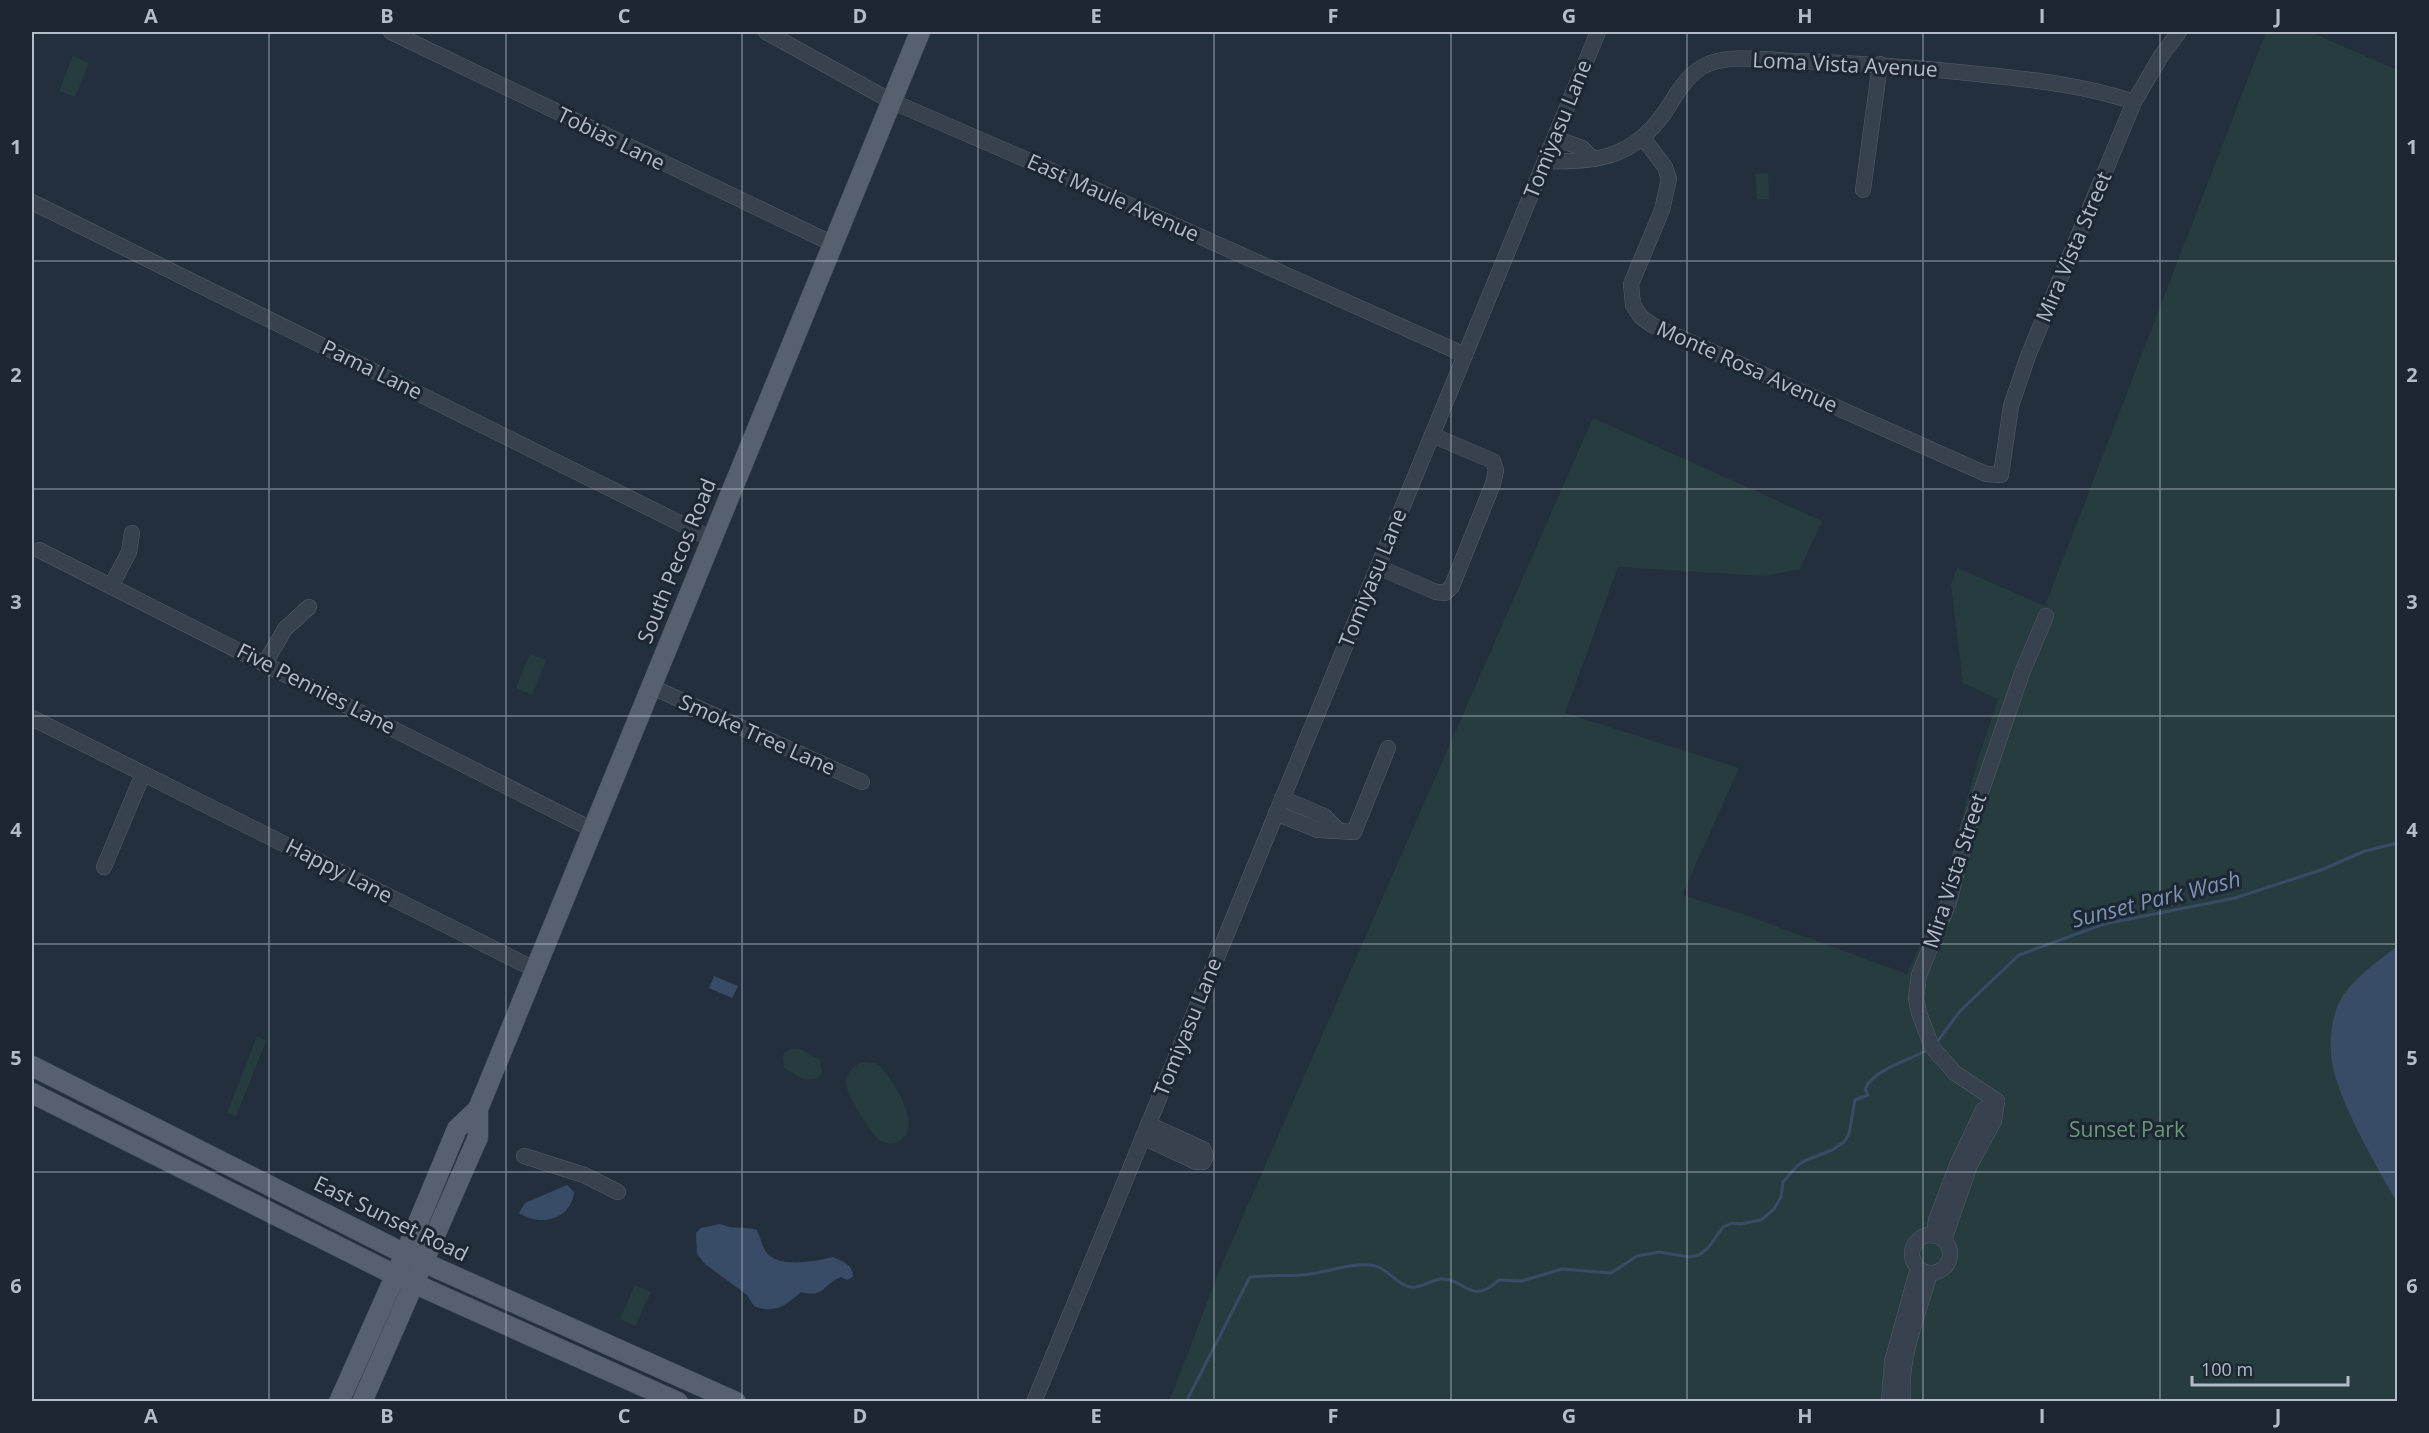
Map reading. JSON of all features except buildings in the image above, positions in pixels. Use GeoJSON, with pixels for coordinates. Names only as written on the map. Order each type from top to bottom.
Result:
{"type":"FeatureCollection","features":[{"type":"Feature","properties":{"kind":"main road","name":"South Pecos Road"},"geometry":{"type":"LineString","coordinates":[[362,1401],[413,1258],[478,1137],[478,1109],[534,969],[920,32]]}},
{"type":"Feature","properties":{"kind":"main road","name":"East Sunset Road"},"geometry":{"type":"LineString","coordinates":[[32,1066],[413,1258],[736,1401]]}},
{"type":"Feature","properties":{"kind":"main road"},"geometry":{"type":"LineString","coordinates":[[32,1093],[404,1279],[678,1401]]}},
{"type":"Feature","properties":{"kind":"main road"},"geometry":{"type":"LineString","coordinates":[[57,1105],[61,1103],[70,1105],[112,1122],[123,1124],[129,1116]]}},
{"type":"Feature","properties":{"kind":"main road"},"geometry":{"type":"LineString","coordinates":[[130,1142],[134,1138],[147,1140],[205,1164],[217,1166],[224,1163]]}},
{"type":"Feature","properties":{"kind":"main road","name":"South Pecos Road"},"geometry":{"type":"LineString","coordinates":[[339,1401],[404,1279]]}},
{"type":"Feature","properties":{"kind":"main road"},"geometry":{"type":"LineString","coordinates":[[631,1380],[677,1388],[705,1401]]}},
{"type":"Feature","properties":{"kind":"street","name":"Tobias Lane"},"geometry":{"type":"LineString","coordinates":[[391,32],[833,244]]}},
{"type":"Feature","properties":{"kind":"street","name":"East Maule Avenue"},"geometry":{"type":"LineString","coordinates":[[766,32],[891,101],[1465,355]]}},
{"type":"Feature","properties":{"kind":"street","name":"Tomiyasu Lane"},"geometry":{"type":"LineString","coordinates":[[1034,1401],[1598,32]]}},
{"type":"Feature","properties":{"kind":"street","name":"Mira Vista Street"},"geometry":{"type":"LineString","coordinates":[[2001,475],[2011,406],[2027,359],[2134,102],[2161,56],[2179,32]]}},
{"type":"Feature","properties":{"kind":"street","name":"Loma Vista Avenue"},"geometry":{"type":"LineString","coordinates":[[1545,161],[1577,162],[1631,146],[1654,128],[1681,87],[1702,67],[1729,59],[1880,64],[2048,82],[2117,96],[2134,102]]}},
{"type":"Feature","properties":{"kind":"street"},"geometry":{"type":"LineString","coordinates":[[1863,190],[1880,64]]}},
{"type":"Feature","properties":{"kind":"street"},"geometry":{"type":"LineString","coordinates":[[1555,138],[1582,148],[1593,159]]}},
{"type":"Feature","properties":{"kind":"street","name":"Monte Rosa Avenue"},"geometry":{"type":"LineString","coordinates":[[1643,138],[1665,167],[1669,178],[1662,210],[1631,284],[1631,298],[1641,316],[1662,330],[1986,474],[2001,475]]}},
{"type":"Feature","properties":{"kind":"street","name":"Pama Lane"},"geometry":{"type":"LineString","coordinates":[[32,202],[712,539]]}},
{"type":"Feature","properties":{"kind":"street"},"geometry":{"type":"LineString","coordinates":[[1378,567],[1436,592],[1445,593],[1452,586],[1494,484],[1496,470],[1493,461],[1432,435]]}},
{"type":"Feature","properties":{"kind":"street"},"geometry":{"type":"LineString","coordinates":[[111,586],[129,552],[132,533]]}},
{"type":"Feature","properties":{"kind":"street","name":"Five Pennies Lane"},"geometry":{"type":"LineString","coordinates":[[39,550],[593,830]]}},
{"type":"Feature","properties":{"kind":"street"},"geometry":{"type":"LineString","coordinates":[[265,663],[285,629],[309,607]]}},
{"type":"Feature","properties":{"kind":"street","name":"Mira Vista Street"},"geometry":{"type":"LineString","coordinates":[[1939,1238],[1970,1165],[1994,1121],[1997,1101],[1955,1074],[1932,1047],[1918,1013],[1916,998],[1919,975],[1949,902],[1967,833],[2022,672],[2046,616]]}},
{"type":"Feature","properties":{"kind":"street","name":"Smoke Tree Lane"},"geometry":{"type":"LineString","coordinates":[[652,687],[862,782]]}},
{"type":"Feature","properties":{"kind":"street","name":"Happy Lane"},"geometry":{"type":"LineString","coordinates":[[32,718],[534,969]]}},
{"type":"Feature","properties":{"kind":"street"},"geometry":{"type":"LineString","coordinates":[[1279,806],[1318,830],[1354,832],[1388,748]]}},
{"type":"Feature","properties":{"kind":"street"},"geometry":{"type":"LineString","coordinates":[[104,867],[143,774]]}},
{"type":"Feature","properties":{"kind":"street"},"geometry":{"type":"LineString","coordinates":[[524,1156],[584,1175],[618,1192]]}},
{"type":"Feature","properties":{"kind":"street","name":"Mira Vista Street"},"geometry":{"type":"LineString","coordinates":[[1939,1238],[1949,1249],[1949,1262],[1940,1271],[1924,1271],[1913,1262],[1912,1251],[1919,1239],[1939,1238]]}},
{"type":"Feature","properties":{"kind":"street","name":"Mira Vista Street"},"geometry":{"type":"LineString","coordinates":[[1888,1401],[1892,1362],[1924,1271]]}},
{"type":"Feature","properties":{"kind":"street","name":"Mira Vista Street"},"geometry":{"type":"LineString","coordinates":[[1903,1401],[1902,1384],[1908,1344],[1924,1271]]}},
{"type":"Feature","properties":{"kind":"green space","name":"Sunset Park"},"geometry":{"type":"Polygon","coordinates":[[[2266,32],[2310,32],[2397,70],[2397,1401],[1169,1402],[1222,1264],[1593,418],[1822,521],[1800,569],[1765,576],[1618,567],[1565,713],[1739,768],[1682,895],[1740,913],[1907,974],[1939,901],[1980,753],[1998,699],[1963,683],[1951,585],[1957,568],[2045,606],[2266,32]]]}},
{"type":"Feature","properties":{"kind":"green space"},"geometry":{"type":"Polygon","coordinates":[[[73,56],[89,63],[75,97],[59,91],[73,56]]]}},
{"type":"Feature","properties":{"kind":"green space"},"geometry":{"type":"Polygon","coordinates":[[[1768,173],[1769,199],[1757,199],[1755,174],[1768,173]]]}},
{"type":"Feature","properties":{"kind":"green space"},"geometry":{"type":"Polygon","coordinates":[[[530,654],[546,660],[532,695],[516,688],[530,654]]]}},
{"type":"Feature","properties":{"kind":"green space"},"geometry":{"type":"Polygon","coordinates":[[[257,1036],[266,1041],[236,1116],[227,1113],[257,1036]]]}},
{"type":"Feature","properties":{"kind":"green space"},"geometry":{"type":"Polygon","coordinates":[[[798,1048],[820,1060],[822,1072],[818,1078],[806,1080],[784,1068],[783,1055],[790,1049],[798,1048]]]}},
{"type":"Feature","properties":{"kind":"green space"},"geometry":{"type":"Polygon","coordinates":[[[862,1062],[875,1063],[881,1067],[904,1103],[909,1123],[907,1132],[897,1142],[886,1143],[877,1138],[850,1096],[846,1083],[847,1076],[862,1062]]]}},
{"type":"Feature","properties":{"kind":"green space"},"geometry":{"type":"Polygon","coordinates":[[[635,1285],[651,1292],[635,1326],[620,1319],[635,1285]]]}},
{"type":"Feature","properties":{"kind":"water"},"geometry":{"type":"Polygon","coordinates":[[[2397,946],[2397,1202],[2350,1114],[2336,1078],[2331,1046],[2333,1021],[2346,991],[2359,977],[2397,946]]]}},
{"type":"Feature","properties":{"kind":"water"},"geometry":{"type":"Polygon","coordinates":[[[714,976],[738,986],[732,998],[709,988],[714,976]]]}},
{"type":"Feature","properties":{"kind":"water"},"geometry":{"type":"Polygon","coordinates":[[[567,1185],[574,1192],[572,1202],[561,1215],[536,1220],[519,1213],[525,1203],[567,1185]]]}},
{"type":"Feature","properties":{"kind":"water"},"geometry":{"type":"Polygon","coordinates":[[[720,1224],[757,1230],[766,1252],[779,1261],[798,1262],[833,1257],[849,1266],[853,1277],[847,1280],[841,1277],[819,1292],[801,1292],[774,1309],[754,1306],[747,1295],[705,1264],[697,1254],[696,1233],[701,1228],[720,1224]]]}},
{"type":"Feature","properties":{"kind":"waterway","name":"Sunset Park Wash"},"geometry":{"type":"LineString","coordinates":[[1937,1042],[1960,1011],[2019,955],[2104,924],[2235,898],[2321,870],[2365,851],[2398,843]]}},
{"type":"Feature","properties":{"kind":"waterway","name":"Sunset Park Wash"},"geometry":{"type":"LineString","coordinates":[[1186,1402],[1250,1277],[1310,1274],[1348,1266],[1366,1265],[1380,1268],[1400,1283],[1410,1287],[1441,1279],[1474,1291],[1481,1291],[1499,1280],[1522,1281],[1562,1269],[1611,1273],[1637,1256],[1659,1252],[1689,1257],[1699,1255],[1708,1248],[1723,1227],[1732,1223],[1740,1224],[1761,1220],[1774,1209],[1781,1197],[1783,1182],[1796,1167],[1844,1142],[1849,1134],[1855,1100],[1868,1095],[1865,1089],[1869,1082],[1884,1071],[1927,1050]]}}]}
